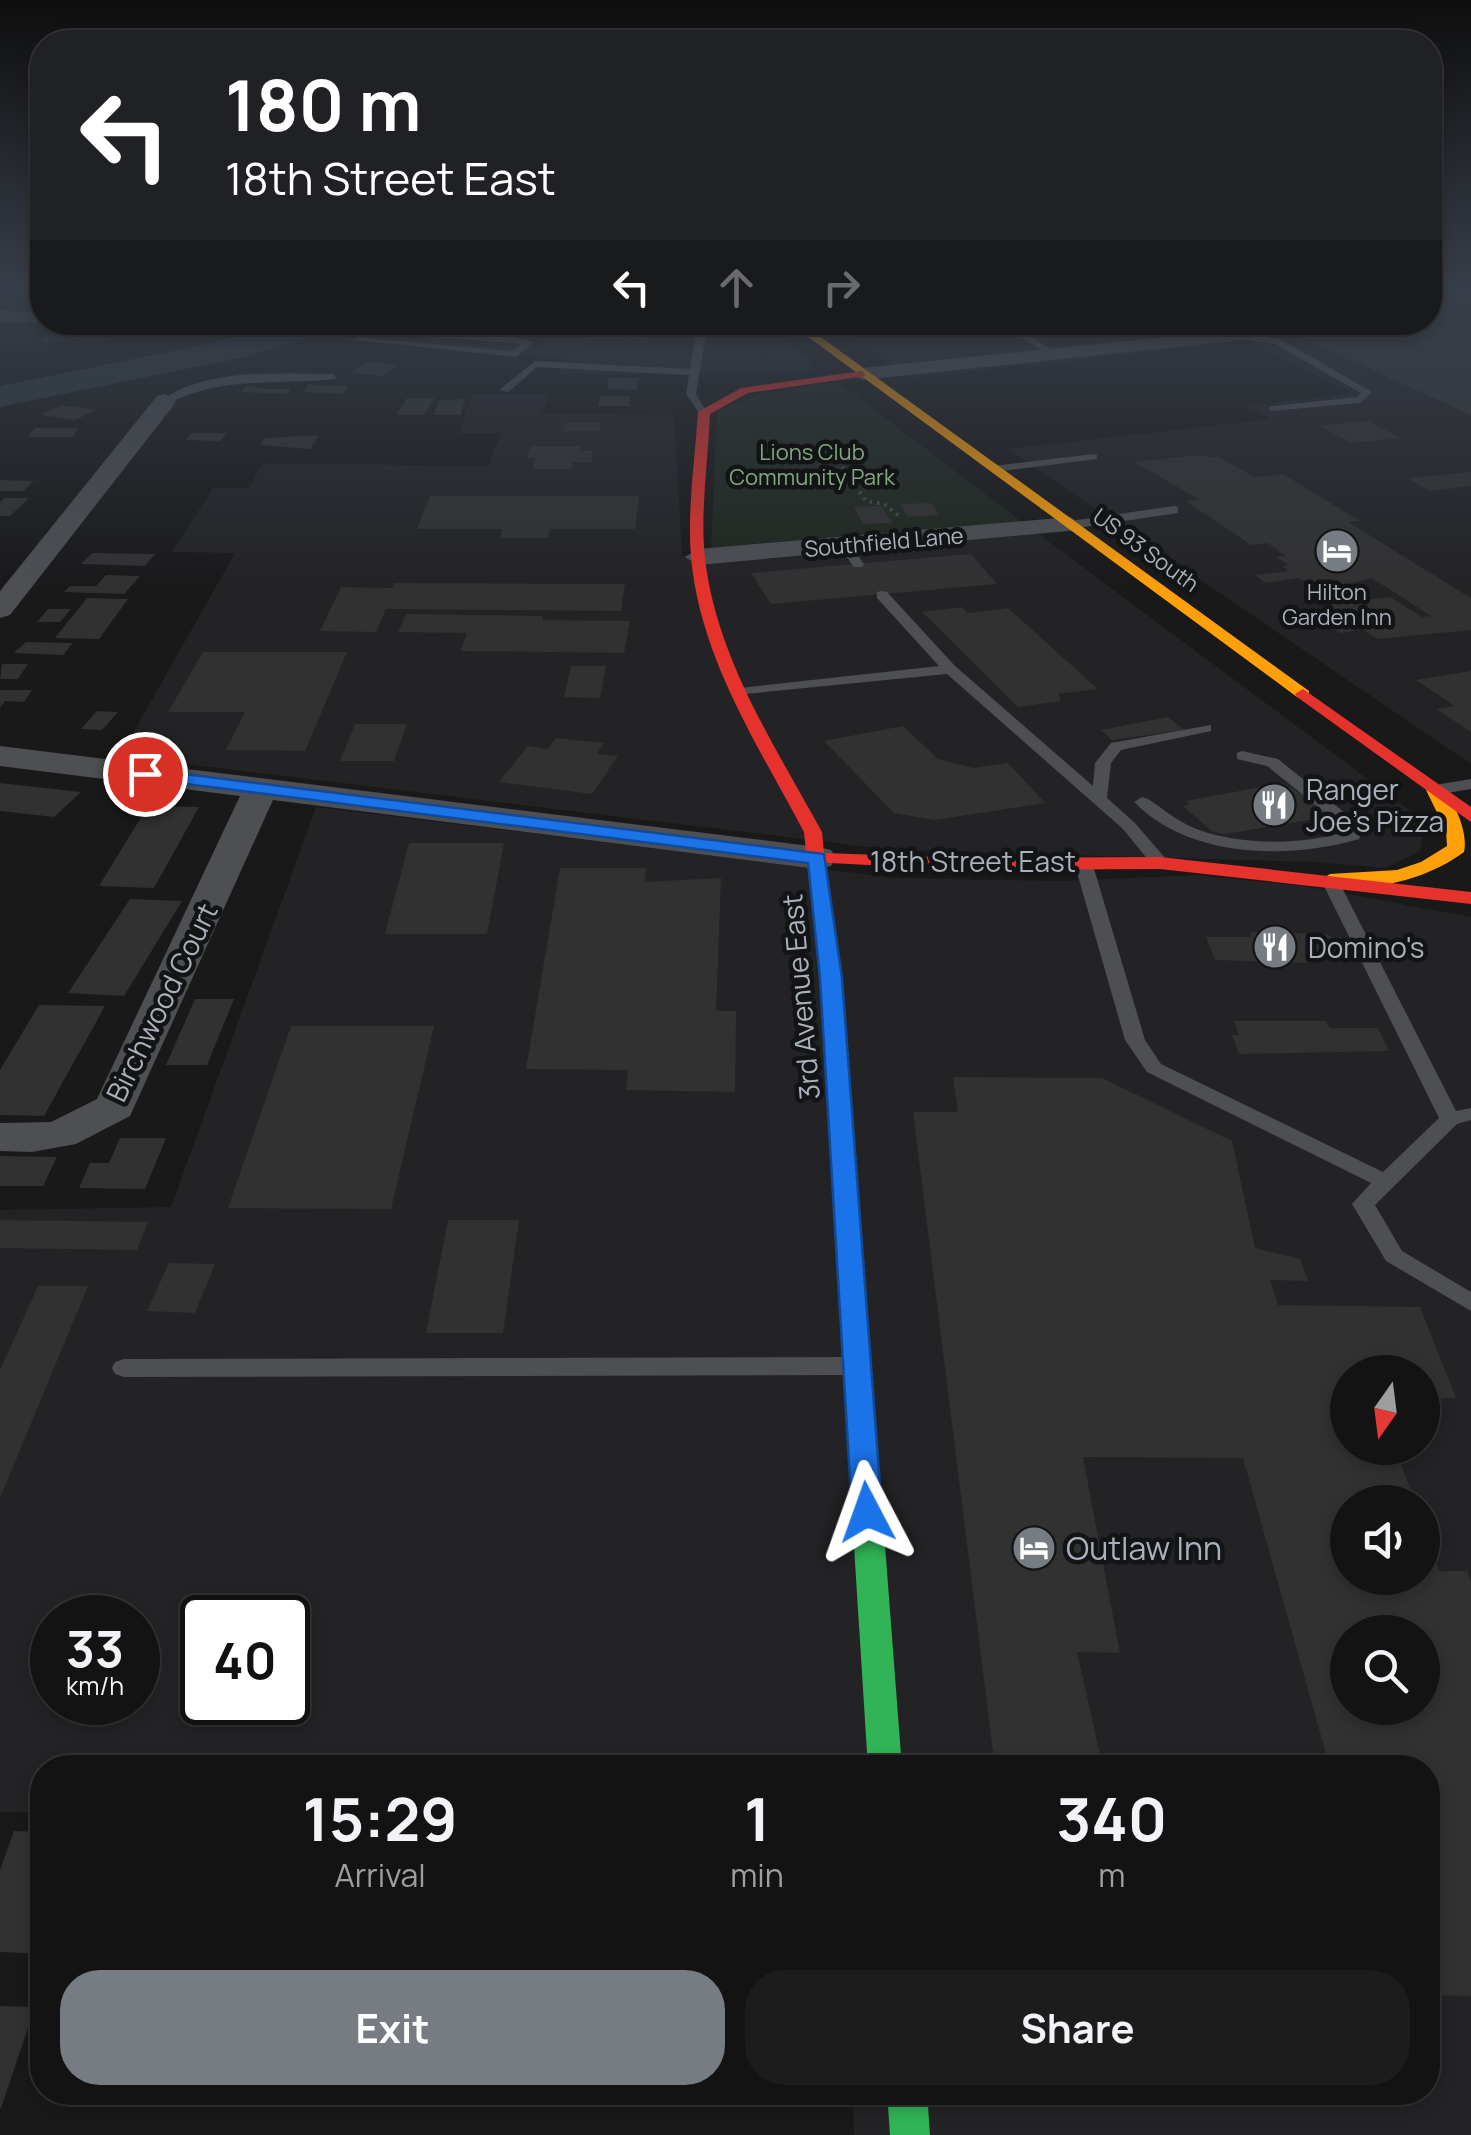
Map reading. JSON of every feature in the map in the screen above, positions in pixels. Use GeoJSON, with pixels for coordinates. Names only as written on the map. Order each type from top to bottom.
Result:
{"type":"FeatureCollection","features":[{"type":"Feature","properties":{"kind":"street"},"geometry":{"type":"LineString","coordinates":[[704,412],[745,390],[762,388]]}},
{"type":"Feature","properties":{"kind":"street","name":"US 93 South"},"geometry":{"type":"LineString","coordinates":[[881,388],[1471,816]]}},
{"type":"Feature","properties":{"kind":"street"},"geometry":{"type":"LineString","coordinates":[[0,609],[164,401]]}},
{"type":"Feature","properties":{"kind":"street","name":"3rd Avenue East"},"geometry":{"type":"LineString","coordinates":[[704,412],[698,557],[706,607],[740,692],[801,804],[818,858],[832,994],[884,1755]]}},
{"type":"Feature","properties":{"kind":"street","name":"Southfield Lane"},"geometry":{"type":"LineString","coordinates":[[698,557],[851,555],[1070,525]]}},
{"type":"Feature","properties":{"kind":"street","name":"18th Street East"},"geometry":{"type":"LineString","coordinates":[[0,756],[818,858],[964,864],[1160,863],[1471,898]]}},
{"type":"Feature","properties":{"kind":"street","name":"Birchwood Court"},"geometry":{"type":"LineString","coordinates":[[0,1137],[55,1138],[87,1126],[115,1107],[261,788]]}},
{"type":"Feature","properties":{"kind":"street"},"geometry":{"type":"LineString","coordinates":[[1330,880],[1388,880],[1443,863],[1457,848],[1456,831],[1435,790]]}},
{"type":"Feature","properties":{"kind":"street"},"geometry":{"type":"LineString","coordinates":[[908,2105],[910,2135]]}},
{"type":"Feature","properties":{"kind":"lane"},"geometry":{"type":"LineString","coordinates":[[164,401],[196,388]]}},
{"type":"Feature","properties":{"kind":"lane"},"geometry":{"type":"LineString","coordinates":[[692,388],[691,394],[704,412]]}},
{"type":"Feature","properties":{"kind":"lane"},"geometry":{"type":"LineString","coordinates":[[1273,409],[1360,400],[1367,392],[1359,388]]}},
{"type":"Feature","properties":{"kind":"lane"},"geometry":{"type":"LineString","coordinates":[[993,469],[1092,457]]}},
{"type":"Feature","properties":{"kind":"lane"},"geometry":{"type":"LineString","coordinates":[[1070,525],[1174,510]]}},
{"type":"Feature","properties":{"kind":"lane"},"geometry":{"type":"LineString","coordinates":[[882,594],[950,669],[1099,799],[1160,863]]}},
{"type":"Feature","properties":{"kind":"lane"},"geometry":{"type":"LineString","coordinates":[[740,692],[950,669]]}},
{"type":"Feature","properties":{"kind":"lane"},"geometry":{"type":"LineString","coordinates":[[1099,799],[1103,763],[1116,746],[1206,728]]}},
{"type":"Feature","properties":{"kind":"lane"},"geometry":{"type":"LineString","coordinates":[[1142,802],[1198,836],[1298,844],[1336,842],[1353,835],[1350,824],[1272,762],[1242,756]]}},
{"type":"Feature","properties":{"kind":"lane"},"geometry":{"type":"LineString","coordinates":[[1435,790],[1471,784]]}},
{"type":"Feature","properties":{"kind":"lane"},"geometry":{"type":"LineString","coordinates":[[1083,862],[1136,1040],[1154,1068],[1178,1084],[1386,1182]]}},
{"type":"Feature","properties":{"kind":"lane"},"geometry":{"type":"LineString","coordinates":[[1330,880],[1460,1116],[1363,1204],[1394,1256],[1471,1303]]}},
{"type":"Feature","properties":{"kind":"lane"},"geometry":{"type":"LineString","coordinates":[[124,1368],[857,1366]]}},
{"type":"Feature","properties":{"kind":"path"},"geometry":{"type":"LineString","coordinates":[[838,461],[866,501],[897,510],[900,522]]}},
{"type":"Feature","properties":{"kind":"shaded area"},"geometry":{"type":"Polygon","coordinates":[[[0,388],[95,388],[0,407],[0,388]]]}},
{"type":"Feature","properties":{"kind":"shaded area"},"geometry":{"type":"Polygon","coordinates":[[[1342,388],[1471,388],[1471,764],[1008,449],[1271,419],[1247,406],[1353,393],[1342,388]]]}},
{"type":"Feature","properties":{"kind":"shaded area"},"geometry":{"type":"Polygon","coordinates":[[[472,394],[550,394],[541,414],[674,415],[682,556],[1025,524],[1424,821],[1420,851],[1385,868],[1315,862],[893,850],[120,756],[235,553],[172,552],[213,488],[249,488],[263,463],[488,466],[501,433],[460,433],[472,394]]]}},
{"type":"Feature","properties":{"kind":"shaded area"},"geometry":{"type":"Polygon","coordinates":[[[316,807],[894,878],[1063,881],[1196,875],[1304,886],[1471,917],[1471,2135],[854,2135],[853,2105],[1440,2105],[1440,1755],[30,1755],[30,1812],[0,1812],[0,1210],[171,1207],[316,807]]]}},
{"type":"Feature","properties":{"kind":"green space","name":"Lions Club Community Park"},"geometry":{"type":"Polygon","coordinates":[[[800,388],[845,388],[1025,524],[711,552],[717,411],[758,394],[800,388]]]}},
{"type":"Feature","properties":{"kind":"building"},"geometry":{"type":"Polygon","coordinates":[[[245,388],[291,389],[287,394],[241,392],[245,388]]]}},
{"type":"Feature","properties":{"kind":"building"},"geometry":{"type":"Polygon","coordinates":[[[307,388],[347,388],[344,394],[304,392],[307,388]]]}},
{"type":"Feature","properties":{"kind":"building"},"geometry":{"type":"Polygon","coordinates":[[[600,396],[630,396],[629,406],[598,406],[600,396]]]}},
{"type":"Feature","properties":{"kind":"building"},"geometry":{"type":"Polygon","coordinates":[[[407,398],[435,398],[424,415],[396,415],[407,398]]]}},
{"type":"Feature","properties":{"kind":"building"},"geometry":{"type":"Polygon","coordinates":[[[465,399],[461,415],[434,415],[439,400],[465,399]]]}},
{"type":"Feature","properties":{"kind":"building"},"geometry":{"type":"Polygon","coordinates":[[[61,405],[96,410],[75,420],[40,415],[61,405]]]}},
{"type":"Feature","properties":{"kind":"building"},"geometry":{"type":"Polygon","coordinates":[[[1368,421],[1401,438],[1351,443],[1319,426],[1368,421]]]}},
{"type":"Feature","properties":{"kind":"building"},"geometry":{"type":"Polygon","coordinates":[[[565,423],[601,423],[599,431],[563,431],[565,423]]]}},
{"type":"Feature","properties":{"kind":"building"},"geometry":{"type":"Polygon","coordinates":[[[35,428],[79,428],[72,437],[27,437],[35,428]]]}},
{"type":"Feature","properties":{"kind":"building"},"geometry":{"type":"Polygon","coordinates":[[[192,433],[227,433],[220,441],[185,440],[192,433]]]}},
{"type":"Feature","properties":{"kind":"building"},"geometry":{"type":"Polygon","coordinates":[[[319,435],[310,449],[260,445],[265,438],[319,435]]]}},
{"type":"Feature","properties":{"kind":"building"},"geometry":{"type":"Polygon","coordinates":[[[530,446],[580,446],[579,451],[593,451],[591,462],[573,462],[572,469],[533,469],[536,458],[527,458],[530,446]]]}},
{"type":"Feature","properties":{"kind":"building","name":"Hilton Garden Inn"},"geometry":{"type":"Polygon","coordinates":[[[1218,457],[1255,477],[1283,474],[1360,521],[1348,522],[1471,598],[1471,630],[1377,639],[1327,605],[1390,597],[1422,617],[1431,616],[1372,578],[1326,590],[1299,578],[1266,583],[1255,575],[1289,571],[1282,566],[1289,565],[1276,557],[1286,556],[1268,543],[1251,545],[1186,501],[1200,500],[1134,462],[1218,457]]]}},
{"type":"Feature","properties":{"kind":"building"},"geometry":{"type":"Polygon","coordinates":[[[1471,472],[1471,486],[1429,491],[1408,478],[1471,472]]]}},
{"type":"Feature","properties":{"kind":"building"},"geometry":{"type":"Polygon","coordinates":[[[0,480],[34,481],[23,491],[0,491],[0,480]]]}},
{"type":"Feature","properties":{"kind":"building"},"geometry":{"type":"Polygon","coordinates":[[[430,496],[639,496],[635,529],[550,529],[548,538],[500,538],[502,529],[417,529],[430,496]]]}},
{"type":"Feature","properties":{"kind":"building"},"geometry":{"type":"Polygon","coordinates":[[[5,498],[29,498],[10,516],[0,516],[0,502],[5,498]]]}},
{"type":"Feature","properties":{"kind":"building"},"geometry":{"type":"Polygon","coordinates":[[[931,503],[940,515],[907,517],[900,504],[931,503]]]}},
{"type":"Feature","properties":{"kind":"building"},"geometry":{"type":"Polygon","coordinates":[[[881,506],[893,523],[863,524],[854,507],[881,506]]]}},
{"type":"Feature","properties":{"kind":"building"},"geometry":{"type":"Polygon","coordinates":[[[92,553],[155,554],[145,566],[81,564],[92,553]]]}},
{"type":"Feature","properties":{"kind":"building"},"geometry":{"type":"Polygon","coordinates":[[[971,554],[997,584],[771,604],[751,573],[971,554]]]}},
{"type":"Feature","properties":{"kind":"building"},"geometry":{"type":"Polygon","coordinates":[[[106,575],[140,576],[124,594],[64,592],[70,586],[96,586],[106,575]]]}},
{"type":"Feature","properties":{"kind":"building"},"geometry":{"type":"Polygon","coordinates":[[[394,583],[625,584],[621,611],[386,609],[376,632],[320,631],[341,587],[392,588],[394,583]]]}},
{"type":"Feature","properties":{"kind":"building"},"geometry":{"type":"Polygon","coordinates":[[[87,598],[128,599],[99,639],[55,638],[87,598]]]}},
{"type":"Feature","properties":{"kind":"building"},"geometry":{"type":"Polygon","coordinates":[[[962,607],[968,613],[1008,608],[1098,689],[1058,694],[1061,701],[1018,707],[922,612],[962,607]]]}},
{"type":"Feature","properties":{"kind":"building"},"geometry":{"type":"Polygon","coordinates":[[[48,609],[71,609],[60,622],[37,622],[48,609]]]}},
{"type":"Feature","properties":{"kind":"building"},"geometry":{"type":"Polygon","coordinates":[[[1328,612],[1355,631],[1340,633],[1313,614],[1328,612]]]}},
{"type":"Feature","properties":{"kind":"building"},"geometry":{"type":"Polygon","coordinates":[[[406,614],[630,621],[624,653],[460,651],[467,633],[398,632],[406,614]]]}},
{"type":"Feature","properties":{"kind":"building"},"geometry":{"type":"Polygon","coordinates":[[[26,642],[73,643],[63,655],[14,653],[26,642]]]}},
{"type":"Feature","properties":{"kind":"building"},"geometry":{"type":"Polygon","coordinates":[[[203,652],[347,652],[305,751],[226,750],[245,712],[168,712],[203,652]]]}},
{"type":"Feature","properties":{"kind":"building"},"geometry":{"type":"Polygon","coordinates":[[[2,664],[28,664],[18,679],[0,679],[2,664]]]}},
{"type":"Feature","properties":{"kind":"building"},"geometry":{"type":"Polygon","coordinates":[[[571,666],[606,666],[600,698],[564,697],[571,666]]]}},
{"type":"Feature","properties":{"kind":"building"},"geometry":{"type":"Polygon","coordinates":[[[1471,671],[1471,732],[1437,709],[1455,706],[1416,680],[1471,671]]]}},
{"type":"Feature","properties":{"kind":"building"},"geometry":{"type":"Polygon","coordinates":[[[0,690],[32,690],[24,702],[5,701],[0,708],[0,690]]]}},
{"type":"Feature","properties":{"kind":"building"},"geometry":{"type":"Polygon","coordinates":[[[97,711],[118,712],[102,730],[81,729],[97,711]]]}},
{"type":"Feature","properties":{"kind":"building"},"geometry":{"type":"Polygon","coordinates":[[[1168,717],[1184,730],[1112,740],[1101,730],[1168,717]]]}},
{"type":"Feature","properties":{"kind":"building"},"geometry":{"type":"Polygon","coordinates":[[[355,724],[407,724],[394,761],[340,761],[355,724]]]}},
{"type":"Feature","properties":{"kind":"building"},"geometry":{"type":"Polygon","coordinates":[[[903,726],[938,759],[973,768],[1008,763],[1045,803],[934,820],[894,813],[824,741],[903,726]]]}},
{"type":"Feature","properties":{"kind":"building"},"geometry":{"type":"Polygon","coordinates":[[[556,738],[604,743],[597,754],[618,756],[592,794],[499,782],[528,746],[548,749],[556,738]]]}},
{"type":"Feature","properties":{"kind":"building"},"geometry":{"type":"Polygon","coordinates":[[[0,783],[81,792],[54,817],[0,811],[0,783]]]}},
{"type":"Feature","properties":{"kind":"building"},"geometry":{"type":"Polygon","coordinates":[[[1283,783],[1338,815],[1225,834],[1213,832],[1183,806],[1190,804],[1186,801],[1283,783]]]}},
{"type":"Feature","properties":{"kind":"building"},"geometry":{"type":"Polygon","coordinates":[[[148,806],[199,807],[154,888],[99,886],[148,806]]]}},
{"type":"Feature","properties":{"kind":"building"},"geometry":{"type":"Polygon","coordinates":[[[409,843],[504,843],[487,934],[385,934],[409,843]]]}},
{"type":"Feature","properties":{"kind":"building"},"geometry":{"type":"Polygon","coordinates":[[[560,868],[646,868],[645,882],[721,878],[716,1011],[736,1011],[735,1092],[626,1090],[628,1070],[526,1069],[560,868]]]}},
{"type":"Feature","properties":{"kind":"building"},"geometry":{"type":"Polygon","coordinates":[[[130,899],[182,901],[124,996],[68,993],[130,899]]]}},
{"type":"Feature","properties":{"kind":"building"},"geometry":{"type":"Polygon","coordinates":[[[1250,932],[1326,934],[1334,938],[1343,956],[1312,959],[1314,963],[1215,960],[1206,937],[1252,937],[1250,932]]]}},
{"type":"Feature","properties":{"kind":"building"},"geometry":{"type":"Polygon","coordinates":[[[195,999],[234,999],[207,1065],[166,1065],[195,999]]]}},
{"type":"Feature","properties":{"kind":"building"},"geometry":{"type":"Polygon","coordinates":[[[39,1005],[105,1006],[44,1116],[0,1115],[0,1070],[39,1005]]]}},
{"type":"Feature","properties":{"kind":"building"},"geometry":{"type":"Polygon","coordinates":[[[1234,1021],[1326,1021],[1330,1028],[1378,1028],[1389,1051],[1239,1054],[1232,1035],[1239,1035],[1234,1021]]]}},
{"type":"Feature","properties":{"kind":"building"},"geometry":{"type":"Polygon","coordinates":[[[291,1026],[434,1026],[391,1209],[228,1208],[291,1026]]]}},
{"type":"Feature","properties":{"kind":"building","name":"Outlaw Inn"},"geometry":{"type":"Polygon","coordinates":[[[953,1077],[1102,1078],[1232,1141],[1255,1248],[1300,1259],[1308,1281],[1270,1280],[1278,1305],[1420,1307],[1439,1355],[1330,1355],[1330,1465],[1401,1465],[1409,1485],[1330,1485],[1330,1595],[1440,1595],[1440,1571],[1467,1571],[1471,1583],[1471,1996],[1440,1995],[1440,1755],[1326,1755],[1243,1458],[1083,1457],[1120,1653],[1077,1652],[1100,1755],[993,1755],[913,1112],[958,1112],[953,1077]]]}},
{"type":"Feature","properties":{"kind":"building"},"geometry":{"type":"Polygon","coordinates":[[[120,1138],[166,1138],[145,1189],[79,1188],[90,1163],[109,1163],[120,1138]]]}},
{"type":"Feature","properties":{"kind":"building"},"geometry":{"type":"Polygon","coordinates":[[[0,1156],[57,1157],[43,1186],[0,1186],[0,1156]]]}},
{"type":"Feature","properties":{"kind":"building"},"geometry":{"type":"Polygon","coordinates":[[[0,1220],[148,1222],[137,1250],[0,1248],[0,1220]]]}},
{"type":"Feature","properties":{"kind":"building"},"geometry":{"type":"Polygon","coordinates":[[[448,1220],[519,1220],[503,1333],[426,1333],[448,1220]]]}},
{"type":"Feature","properties":{"kind":"building"},"geometry":{"type":"Polygon","coordinates":[[[169,1263],[215,1264],[195,1313],[147,1311],[169,1263]]]}},
{"type":"Feature","properties":{"kind":"building"},"geometry":{"type":"Polygon","coordinates":[[[38,1286],[88,1286],[0,1498],[0,1370],[38,1286]]]}},
{"type":"Feature","properties":{"kind":"building","name":"Outlaw Inn"},"geometry":{"type":"Polygon","coordinates":[[[1440,1358],[1456,1398],[1440,1398],[1440,1358]]]}},
{"type":"Feature","properties":{"kind":"building"},"geometry":{"type":"Polygon","coordinates":[[[14,1831],[30,1832],[30,1953],[0,1952],[0,1870],[14,1831]]]}},
{"type":"Feature","properties":{"kind":"building"},"geometry":{"type":"Polygon","coordinates":[[[0,2006],[30,2007],[30,2022],[0,2108],[0,2006]]]}},
{"type":"Feature","properties":{"kind":"taxiway"},"geometry":{"type":"LineString","coordinates":[[1444,388],[1471,400]]}},
{"type":"Feature","properties":{"kind":"traffic: fast"},"geometry":{"type":"LineString","coordinates":[[864,1467],[884,1755]]}},
{"type":"Feature","properties":{"kind":"traffic: fast"},"geometry":{"type":"LineString","coordinates":[[908,2105],[910,2135]]}},
{"type":"Feature","properties":{"kind":"traffic: slow"},"geometry":{"type":"LineString","coordinates":[[883,388],[1303,694]]}},
{"type":"Feature","properties":{"kind":"traffic: slow"},"geometry":{"type":"LineString","coordinates":[[1330,880],[1413,872],[1457,848],[1455,831],[1435,790]]}},
{"type":"Feature","properties":{"kind":"traffic: slow"},"geometry":{"type":"LineString","coordinates":[[815,852],[831,979],[864,1467]]}},
{"type":"Feature","properties":{"kind":"traffic: jam"},"geometry":{"type":"LineString","coordinates":[[762,388],[745,390],[704,412],[698,558],[703,594],[726,665],[813,832],[815,852]]}},
{"type":"Feature","properties":{"kind":"traffic: jam"},"geometry":{"type":"LineString","coordinates":[[1303,694],[1471,816]]}},
{"type":"Feature","properties":{"kind":"traffic: jam"},"geometry":{"type":"LineString","coordinates":[[818,858],[965,864],[1160,863],[1471,898]]}},
{"type":"Feature","properties":{"kind":"place","name":"Hilton Garden Inn"},"geometry":{"type":"Point","coordinates":[1337,551]}},
{"type":"Feature","properties":{"kind":"place","name":"Ranger Joe's Pizza"},"geometry":{"type":"Point","coordinates":[1274,805]}},
{"type":"Feature","properties":{"kind":"place","name":"Domino's"},"geometry":{"type":"Point","coordinates":[1275,947]}},
{"type":"Feature","properties":{"kind":"place","name":"Outlaw Inn"},"geometry":{"type":"Point","coordinates":[1034,1548]}},
{"type":"Feature","properties":{"kind":"route"},"geometry":{"type":"LineString","coordinates":[[145,774],[818,858],[831,978],[867,1512]]}}]}
